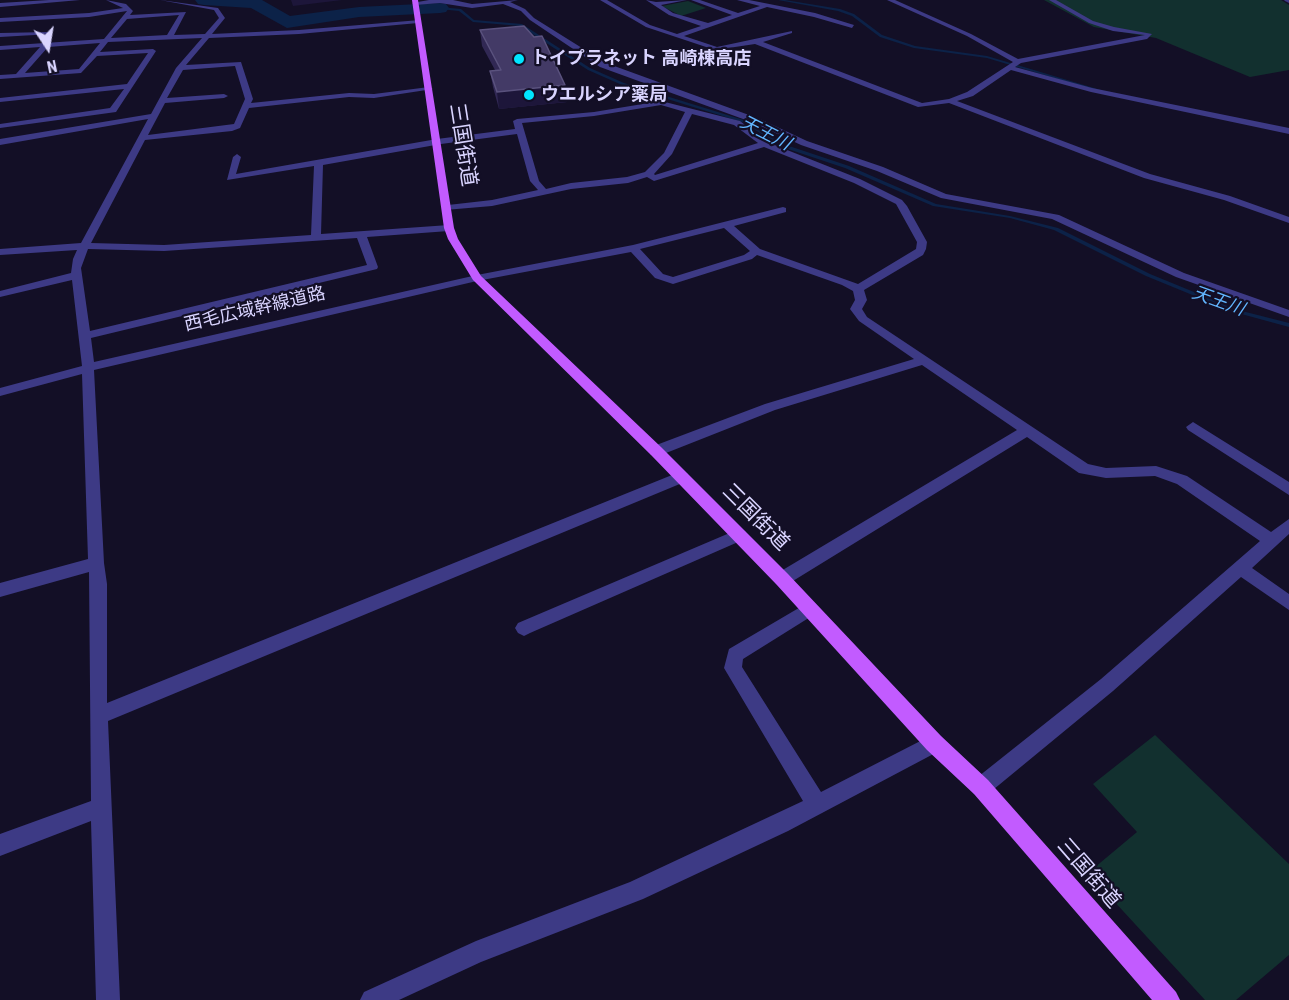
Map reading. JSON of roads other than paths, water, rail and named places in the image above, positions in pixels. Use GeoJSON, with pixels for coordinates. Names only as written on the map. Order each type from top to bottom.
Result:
{"type":"FeatureCollection","features":[{"type":"Feature","properties":{"kind":"main road","name":"三国街道"},"geometry":{"type":"LineString","coordinates":[[416,9],[448,208],[449,228],[453,239],[477,278],[682,477],[782,579],[934,743],[981,787],[1167,1000]]}},
{"type":"Feature","properties":{"kind":"street"},"geometry":{"type":"LineString","coordinates":[[0,5],[76,0]]}},
{"type":"Feature","properties":{"kind":"street"},"geometry":{"type":"LineString","coordinates":[[109,0],[129,9]]}},
{"type":"Feature","properties":{"kind":"street"},"geometry":{"type":"LineString","coordinates":[[108,1000],[98,716],[99,584],[96,563],[88,367],[78,259],[180,68],[222,18],[216,9],[163,0]]}},
{"type":"Feature","properties":{"kind":"street"},"geometry":{"type":"LineString","coordinates":[[0,48],[106,40],[299,32],[450,0]]}},
{"type":"Feature","properties":{"kind":"street"},"geometry":{"type":"LineString","coordinates":[[603,0],[632,18],[717,49],[756,42],[790,32]]}},
{"type":"Feature","properties":{"kind":"street"},"geometry":{"type":"LineString","coordinates":[[649,0],[671,14],[709,26]]}},
{"type":"Feature","properties":{"kind":"street"},"geometry":{"type":"LineString","coordinates":[[656,4],[684,0]]}},
{"type":"Feature","properties":{"kind":"street"},"geometry":{"type":"LineString","coordinates":[[694,0],[738,15]]}},
{"type":"Feature","properties":{"kind":"street"},"geometry":{"type":"LineString","coordinates":[[740,0],[805,13],[852,26]]}},
{"type":"Feature","properties":{"kind":"street"},"geometry":{"type":"LineString","coordinates":[[833,2],[844,0]]}},
{"type":"Feature","properties":{"kind":"street"},"geometry":{"type":"LineString","coordinates":[[890,0],[1018,61]]}},
{"type":"Feature","properties":{"kind":"street"},"geometry":{"type":"LineString","coordinates":[[1052,0],[1099,25],[1159,34]]}},
{"type":"Feature","properties":{"kind":"street"},"geometry":{"type":"LineString","coordinates":[[441,1],[472,6],[510,1],[524,10],[532,19],[553,30],[603,65],[757,121],[804,143],[880,169],[912,185],[944,196],[1055,217],[1180,275],[1289,314]]}},
{"type":"Feature","properties":{"kind":"street"},"geometry":{"type":"LineString","coordinates":[[0,14],[11,4]]}},
{"type":"Feature","properties":{"kind":"street"},"geometry":{"type":"LineString","coordinates":[[677,36],[766,6]]}},
{"type":"Feature","properties":{"kind":"street"},"geometry":{"type":"LineString","coordinates":[[0,77],[81,71],[126,17],[129,9]]}},
{"type":"Feature","properties":{"kind":"street"},"geometry":{"type":"LineString","coordinates":[[0,20],[89,15],[129,9]]}},
{"type":"Feature","properties":{"kind":"street"},"geometry":{"type":"LineString","coordinates":[[126,17],[184,14],[169,37]]}},
{"type":"Feature","properties":{"kind":"street"},"geometry":{"type":"LineString","coordinates":[[103,30],[115,29]]}},
{"type":"Feature","properties":{"kind":"street"},"geometry":{"type":"LineString","coordinates":[[0,35],[55,33]]}},
{"type":"Feature","properties":{"kind":"street"},"geometry":{"type":"LineString","coordinates":[[756,42],[921,105],[950,101],[980,90],[1018,61],[1148,37],[1149,34]]}},
{"type":"Feature","properties":{"kind":"street"},"geometry":{"type":"LineString","coordinates":[[18,76],[48,44]]}},
{"type":"Feature","properties":{"kind":"street"},"geometry":{"type":"LineString","coordinates":[[0,126],[113,110],[153,51],[97,54]]}},
{"type":"Feature","properties":{"kind":"street"},"geometry":{"type":"LineString","coordinates":[[141,138],[229,129],[237,126],[249,99],[238,64],[180,68]]}},
{"type":"Feature","properties":{"kind":"street"},"geometry":{"type":"LineString","coordinates":[[1011,68],[1101,92],[1289,130]]}},
{"type":"Feature","properties":{"kind":"street"},"geometry":{"type":"LineString","coordinates":[[0,100],[128,86]]}},
{"type":"Feature","properties":{"kind":"street"},"geometry":{"type":"LineString","coordinates":[[246,106],[349,95],[374,96],[429,89]]}},
{"type":"Feature","properties":{"kind":"street"},"geometry":{"type":"LineString","coordinates":[[161,101],[224,96]]}},
{"type":"Feature","properties":{"kind":"street"},"geometry":{"type":"LineString","coordinates":[[950,101],[1055,139],[1138,173],[1227,198],[1289,220]]}},
{"type":"Feature","properties":{"kind":"street"},"geometry":{"type":"LineString","coordinates":[[543,191],[535,181],[517,121],[594,114],[661,103],[737,123],[764,144],[847,177],[899,202],[902,206],[922,242],[919,253],[858,289]]}},
{"type":"Feature","properties":{"kind":"street"},"geometry":{"type":"LineString","coordinates":[[448,208],[492,203],[543,191],[628,180],[648,174],[668,154],[689,112]]}},
{"type":"Feature","properties":{"kind":"street"},"geometry":{"type":"LineString","coordinates":[[0,142],[153,116]]}},
{"type":"Feature","properties":{"kind":"street"},"geometry":{"type":"LineString","coordinates":[[237,157],[230,178],[519,130]]}},
{"type":"Feature","properties":{"kind":"street"},"geometry":{"type":"LineString","coordinates":[[648,174],[654,178],[764,144]]}},
{"type":"Feature","properties":{"kind":"street"},"geometry":{"type":"LineString","coordinates":[[316,238],[319,164]]}},
{"type":"Feature","properties":{"kind":"street","name":"西毛広域幹線道路"},"geometry":{"type":"LineString","coordinates":[[0,392],[88,367],[477,278],[633,248],[783,210]]}},
{"type":"Feature","properties":{"kind":"street"},"geometry":{"type":"LineString","coordinates":[[727,225],[756,251],[858,289]]}},
{"type":"Feature","properties":{"kind":"street"},"geometry":{"type":"LineString","coordinates":[[0,252],[85,246],[164,248],[449,228]]}},
{"type":"Feature","properties":{"kind":"street"},"geometry":{"type":"LineString","coordinates":[[85,336],[373,267],[361,234]]}},
{"type":"Feature","properties":{"kind":"street"},"geometry":{"type":"LineString","coordinates":[[633,248],[659,276],[673,281],[748,257],[756,251]]}},
{"type":"Feature","properties":{"kind":"street"},"geometry":{"type":"LineString","coordinates":[[0,294],[78,275]]}},
{"type":"Feature","properties":{"kind":"street"},"geometry":{"type":"LineString","coordinates":[[858,289],[861,300],[856,309],[864,319],[1084,469],[1106,473],[1156,471],[1182,480],[1272,541]]}},
{"type":"Feature","properties":{"kind":"street"},"geometry":{"type":"LineString","coordinates":[[656,451],[771,407],[926,360]]}},
{"type":"Feature","properties":{"kind":"street","name":"西毛広域幹線道路"},"geometry":{"type":"LineString","coordinates":[[0,388],[41,380]]}},
{"type":"Feature","properties":{"kind":"street"},"geometry":{"type":"LineString","coordinates":[[1193,427],[1289,489]]}},
{"type":"Feature","properties":{"kind":"street"},"geometry":{"type":"LineString","coordinates":[[782,579],[1028,430]]}},
{"type":"Feature","properties":{"kind":"street"},"geometry":{"type":"LineString","coordinates":[[98,716],[682,477]]}},
{"type":"Feature","properties":{"kind":"street"},"geometry":{"type":"LineString","coordinates":[[981,787],[1107,685],[1289,525]]}},
{"type":"Feature","properties":{"kind":"street"},"geometry":{"type":"LineString","coordinates":[[524,628],[739,535]]}},
{"type":"Feature","properties":{"kind":"street"},"geometry":{"type":"LineString","coordinates":[[0,590],[96,563]]}},
{"type":"Feature","properties":{"kind":"street"},"geometry":{"type":"LineString","coordinates":[[1241,569],[1289,603]]}},
{"type":"Feature","properties":{"kind":"street"},"geometry":{"type":"LineString","coordinates":[[809,609],[735,655],[733,668],[817,805]]}},
{"type":"Feature","properties":{"kind":"street"},"geometry":{"type":"LineString","coordinates":[[372,1000],[476,953],[635,891],[817,805],[934,743]]}},
{"type":"Feature","properties":{"kind":"street"},"geometry":{"type":"LineString","coordinates":[[0,844],[101,807]]}},
{"type":"Feature","properties":{"kind":"waterway","name":"天王川"},"geometry":{"type":"LineString","coordinates":[[204,0],[255,3],[287,22],[359,12],[440,8]]}},
{"type":"Feature","properties":{"kind":"waterway"},"geometry":{"type":"LineString","coordinates":[[780,0],[839,10],[853,15],[881,36],[915,47],[987,57],[1102,91]]}},
{"type":"Feature","properties":{"kind":"waterway","name":"天王川"},"geometry":{"type":"LineString","coordinates":[[440,8],[460,10],[473,21],[521,25],[589,69],[623,84],[746,122],[781,145],[847,167],[935,205],[1010,217],[1056,229],[1148,275],[1236,311],[1289,325]]}},
{"type":"Feature","properties":{"kind":"place","name":"トイプラネット 高崎棟高店"},"geometry":{"type":"Point","coordinates":[519,59]}},
{"type":"Feature","properties":{"kind":"place","name":"ウエルシア薬局"},"geometry":{"type":"Point","coordinates":[529,95]}}]}
